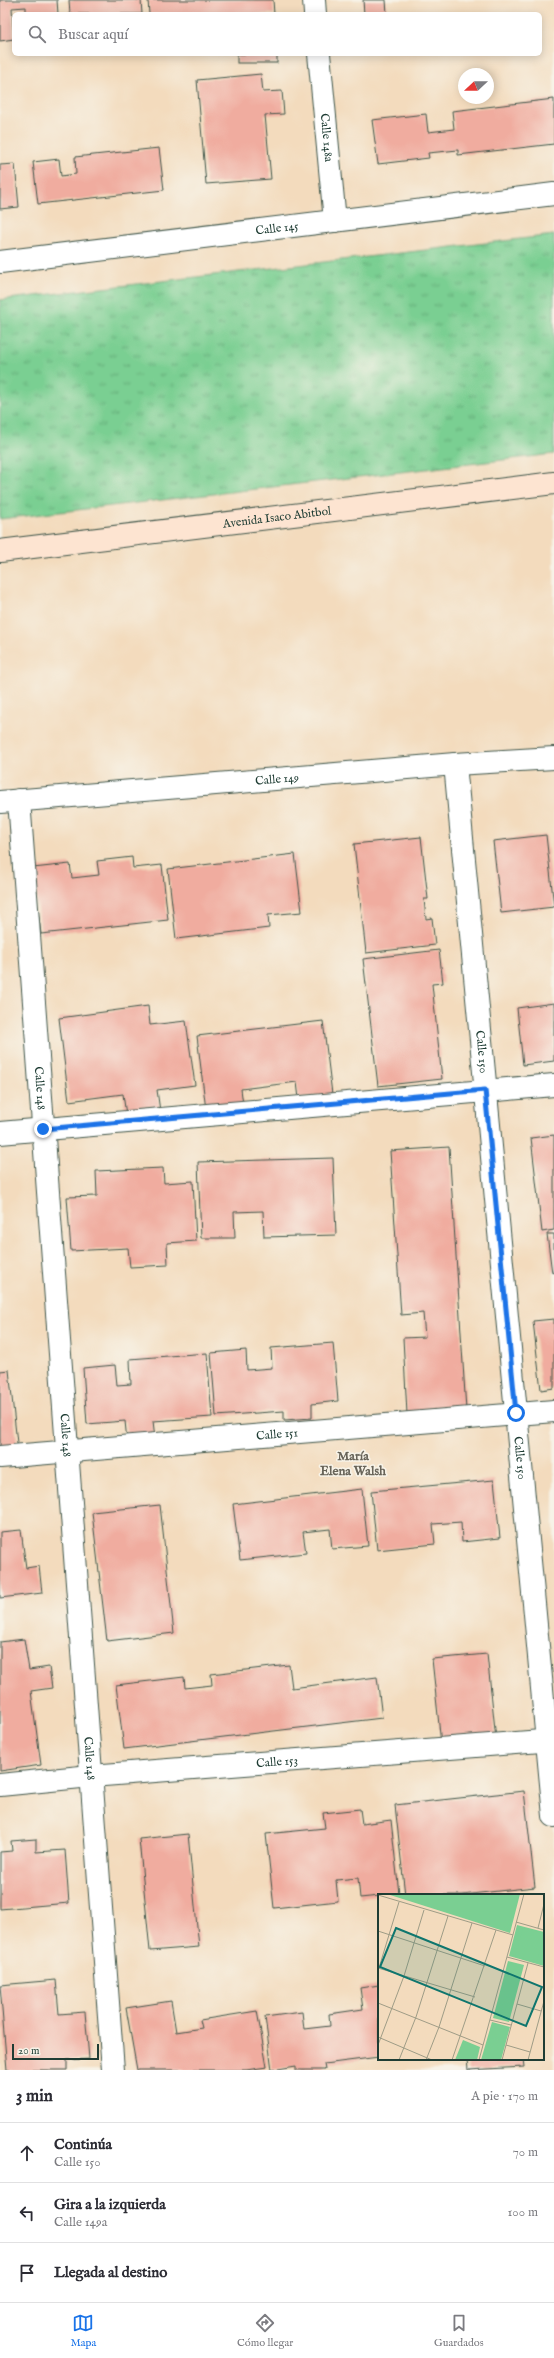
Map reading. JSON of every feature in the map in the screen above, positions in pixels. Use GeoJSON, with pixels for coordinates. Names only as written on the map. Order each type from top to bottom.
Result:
{"type":"FeatureCollection","features":[{"type":"Feature","properties":{"kind":"main road","name":"Avenida Isaco Abitbol"},"geometry":{"type":"LineString","coordinates":[[0,551],[554,483]]}},
{"type":"Feature","properties":{"kind":"street"},"geometry":{"type":"LineString","coordinates":[[314,0],[315,12]]}},
{"type":"Feature","properties":{"kind":"street","name":"Calle 148a"},"geometry":{"type":"LineString","coordinates":[[319,56],[335,221]]}},
{"type":"Feature","properties":{"kind":"street","name":"Calle 145"},"geometry":{"type":"LineString","coordinates":[[0,262],[554,194]]}},
{"type":"Feature","properties":{"kind":"street","name":"Calle 149"},"geometry":{"type":"LineString","coordinates":[[9,801],[454,764],[554,758]]}},
{"type":"Feature","properties":{"kind":"street","name":"Calle 150"},"geometry":{"type":"LineString","coordinates":[[454,764],[516,1413],[550,1741],[554,1816]]}},
{"type":"Feature","properties":{"kind":"street","name":"Calle 148"},"geometry":{"type":"LineString","coordinates":[[9,801],[43,1129],[113,2070]]}},
{"type":"Feature","properties":{"kind":"street"},"geometry":{"type":"LineString","coordinates":[[0,1133],[554,1085]]}},
{"type":"Feature","properties":{"kind":"street","name":"Calle 151"},"geometry":{"type":"LineString","coordinates":[[0,1457],[554,1411]]}},
{"type":"Feature","properties":{"kind":"street","name":"Calle 153"},"geometry":{"type":"LineString","coordinates":[[0,1785],[91,1776],[550,1741]]}},
{"type":"Feature","properties":{"kind":"green space"},"geometry":{"type":"Polygon","coordinates":[[[554,235],[554,454],[0,519],[0,300],[554,235]]]}},
{"type":"Feature","properties":{"kind":"building"},"geometry":{"type":"Polygon","coordinates":[[[0,0],[57,0],[58,12],[26,12],[26,7],[12,8],[12,39],[0,41],[0,0]]]}},
{"type":"Feature","properties":{"kind":"building"},"geometry":{"type":"Polygon","coordinates":[[[69,0],[141,0],[142,12],[70,12],[69,0]]]}},
{"type":"Feature","properties":{"kind":"building"},"geometry":{"type":"Polygon","coordinates":[[[148,0],[273,0],[274,12],[149,12],[148,0]]]}},
{"type":"Feature","properties":{"kind":"building"},"geometry":{"type":"Polygon","coordinates":[[[363,0],[386,0],[387,12],[364,12],[363,0]]]}},
{"type":"Feature","properties":{"kind":"building"},"geometry":{"type":"Polygon","coordinates":[[[237,56],[277,56],[277,63],[237,63],[237,56]]]}},
{"type":"Feature","properties":{"kind":"building"},"geometry":{"type":"Polygon","coordinates":[[[261,74],[263,92],[282,91],[284,114],[265,115],[271,179],[206,184],[197,80],[261,74]]]}},
{"type":"Feature","properties":{"kind":"building"},"geometry":{"type":"Polygon","coordinates":[[[554,99],[554,144],[458,155],[458,150],[428,153],[429,158],[378,164],[372,120],[426,114],[428,132],[454,129],[452,111],[554,99]]]}},
{"type":"Feature","properties":{"kind":"building"},"geometry":{"type":"Polygon","coordinates":[[[159,148],[164,190],[38,204],[33,162],[59,159],[61,176],[76,174],[75,157],[159,148]]]}},
{"type":"Feature","properties":{"kind":"building"},"geometry":{"type":"Polygon","coordinates":[[[15,164],[19,207],[0,209],[0,165],[15,164]]]}},
{"type":"Feature","properties":{"kind":"building"},"geometry":{"type":"Polygon","coordinates":[[[546,835],[554,907],[501,913],[493,841],[546,835]]]}},
{"type":"Feature","properties":{"kind":"building"},"geometry":{"type":"Polygon","coordinates":[[[421,837],[428,899],[424,899],[426,919],[432,918],[435,945],[366,953],[354,844],[421,837]]]}},
{"type":"Feature","properties":{"kind":"building"},"geometry":{"type":"Polygon","coordinates":[[[295,854],[302,912],[268,915],[269,928],[176,939],[168,869],[295,854]]]}},
{"type":"Feature","properties":{"kind":"building"},"geometry":{"type":"Polygon","coordinates":[[[132,857],[133,868],[162,865],[168,920],[41,934],[33,868],[70,864],[72,878],[99,875],[97,861],[132,857]]]}},
{"type":"Feature","properties":{"kind":"building"},"geometry":{"type":"Polygon","coordinates":[[[439,950],[443,983],[432,984],[442,1079],[378,1086],[363,959],[439,950]]]}},
{"type":"Feature","properties":{"kind":"building"},"geometry":{"type":"Polygon","coordinates":[[[554,1003],[554,1061],[523,1065],[517,1008],[554,1003]]]}},
{"type":"Feature","properties":{"kind":"building"},"geometry":{"type":"Polygon","coordinates":[[[148,1006],[150,1025],[186,1021],[195,1085],[157,1090],[160,1111],[126,1115],[123,1094],[69,1101],[59,1018],[148,1006]]]}},
{"type":"Feature","properties":{"kind":"building"},"geometry":{"type":"Polygon","coordinates":[[[323,1021],[332,1094],[299,1099],[297,1082],[241,1089],[243,1105],[206,1110],[197,1036],[323,1021]]]}},
{"type":"Feature","properties":{"kind":"building"},"geometry":{"type":"Polygon","coordinates":[[[554,1135],[554,1230],[542,1232],[531,1138],[554,1135]]]}},
{"type":"Feature","properties":{"kind":"building"},"geometry":{"type":"Polygon","coordinates":[[[449,1147],[466,1410],[407,1414],[403,1338],[425,1337],[423,1313],[401,1315],[390,1151],[449,1147]]]}},
{"type":"Feature","properties":{"kind":"building"},"geometry":{"type":"Polygon","coordinates":[[[333,1158],[336,1235],[264,1237],[263,1211],[234,1212],[235,1238],[201,1238],[198,1162],[333,1158]]]}},
{"type":"Feature","properties":{"kind":"building"},"geometry":{"type":"Polygon","coordinates":[[[163,1168],[164,1183],[193,1181],[196,1241],[167,1243],[168,1265],[130,1267],[128,1248],[71,1251],[67,1197],[97,1196],[96,1171],[163,1168]]]}},
{"type":"Feature","properties":{"kind":"building"},"geometry":{"type":"Polygon","coordinates":[[[547,1234],[554,1234],[554,1272],[552,1273],[547,1234]]]}},
{"type":"Feature","properties":{"kind":"building"},"geometry":{"type":"Polygon","coordinates":[[[554,1319],[554,1388],[541,1390],[533,1321],[554,1319]]]}},
{"type":"Feature","properties":{"kind":"building"},"geometry":{"type":"Polygon","coordinates":[[[333,1343],[338,1401],[312,1404],[312,1418],[284,1420],[284,1411],[216,1416],[211,1353],[246,1350],[247,1370],[272,1368],[271,1348],[333,1343]]]}},
{"type":"Feature","properties":{"kind":"building"},"geometry":{"type":"Polygon","coordinates":[[[207,1353],[212,1417],[153,1421],[155,1438],[127,1441],[125,1421],[87,1424],[83,1368],[115,1365],[117,1385],[131,1384],[130,1359],[207,1353]]]}},
{"type":"Feature","properties":{"kind":"building"},"geometry":{"type":"Polygon","coordinates":[[[9,1370],[18,1452],[0,1454],[0,1371],[9,1370]]]}},
{"type":"Feature","properties":{"kind":"building"},"geometry":{"type":"Polygon","coordinates":[[[494,1480],[500,1538],[462,1542],[461,1522],[433,1524],[435,1544],[377,1550],[371,1491],[494,1480]]]}},
{"type":"Feature","properties":{"kind":"building"},"geometry":{"type":"Polygon","coordinates":[[[362,1489],[368,1546],[332,1549],[330,1529],[303,1532],[306,1553],[240,1560],[233,1504],[362,1489]]]}},
{"type":"Feature","properties":{"kind":"building"},"geometry":{"type":"Polygon","coordinates":[[[160,1505],[174,1633],[107,1641],[92,1512],[160,1505]]]}},
{"type":"Feature","properties":{"kind":"building"},"geometry":{"type":"Polygon","coordinates":[[[21,1530],[26,1568],[39,1566],[42,1593],[0,1598],[0,1532],[21,1530]]]}},
{"type":"Feature","properties":{"kind":"building"},"geometry":{"type":"Polygon","coordinates":[[[24,1639],[29,1670],[49,1667],[52,1688],[31,1691],[41,1765],[0,1771],[0,1642],[24,1639]]]}},
{"type":"Feature","properties":{"kind":"building"},"geometry":{"type":"Polygon","coordinates":[[[487,1654],[496,1739],[441,1744],[432,1659],[487,1654]]]}},
{"type":"Feature","properties":{"kind":"building"},"geometry":{"type":"Polygon","coordinates":[[[289,1665],[292,1688],[377,1677],[382,1718],[124,1749],[116,1685],[184,1677],[185,1688],[212,1685],[211,1674],[289,1665]]]}},
{"type":"Feature","properties":{"kind":"building"},"geometry":{"type":"Polygon","coordinates":[[[524,1791],[535,1887],[471,1894],[405,1894],[395,1805],[524,1791]]]}},
{"type":"Feature","properties":{"kind":"building"},"geometry":{"type":"Polygon","coordinates":[[[360,1809],[362,1824],[391,1820],[399,1894],[378,1894],[378,1896],[360,1898],[358,1878],[336,1880],[338,1901],[274,1908],[266,1834],[325,1828],[323,1813],[360,1809]]]}},
{"type":"Feature","properties":{"kind":"building"},"geometry":{"type":"Polygon","coordinates":[[[188,1834],[199,1947],[150,1951],[139,1839],[188,1834]]]}},
{"type":"Feature","properties":{"kind":"building"},"geometry":{"type":"Polygon","coordinates":[[[36,1839],[36,1852],[65,1850],[69,1903],[0,1909],[0,1852],[12,1851],[11,1841],[36,1839]]]}},
{"type":"Feature","properties":{"kind":"building"},"geometry":{"type":"Polygon","coordinates":[[[56,1980],[59,2014],[85,2012],[89,2059],[67,2060],[67,2070],[7,2070],[0,1985],[56,1980]]]}},
{"type":"Feature","properties":{"kind":"building"},"geometry":{"type":"Polygon","coordinates":[[[378,1985],[378,2057],[324,2064],[325,2070],[296,2070],[296,2066],[272,2070],[265,2017],[302,2012],[304,2029],[330,2026],[329,2014],[363,2009],[360,1988],[378,1985]]]}},
{"type":"Feature","properties":{"kind":"building"},"geometry":{"type":"Polygon","coordinates":[[[171,2001],[176,2032],[202,2028],[200,2020],[257,2011],[267,2067],[246,2070],[137,2070],[126,2008],[171,2001]]]}},
{"type":"Feature","properties":{"kind":"building"},"geometry":{"type":"Polygon","coordinates":[[[467,2060],[523,2060],[524,2067],[468,2070],[467,2060]]]}},
{"type":"Feature","properties":{"kind":"district","name":"María Elena Walsh"},"geometry":{"type":"Point","coordinates":[353,1464]}},
{"type":"Feature","properties":{"kind":"route"},"geometry":{"type":"LineString","coordinates":[[43,1129],[485,1090],[516,1413]]}}]}
